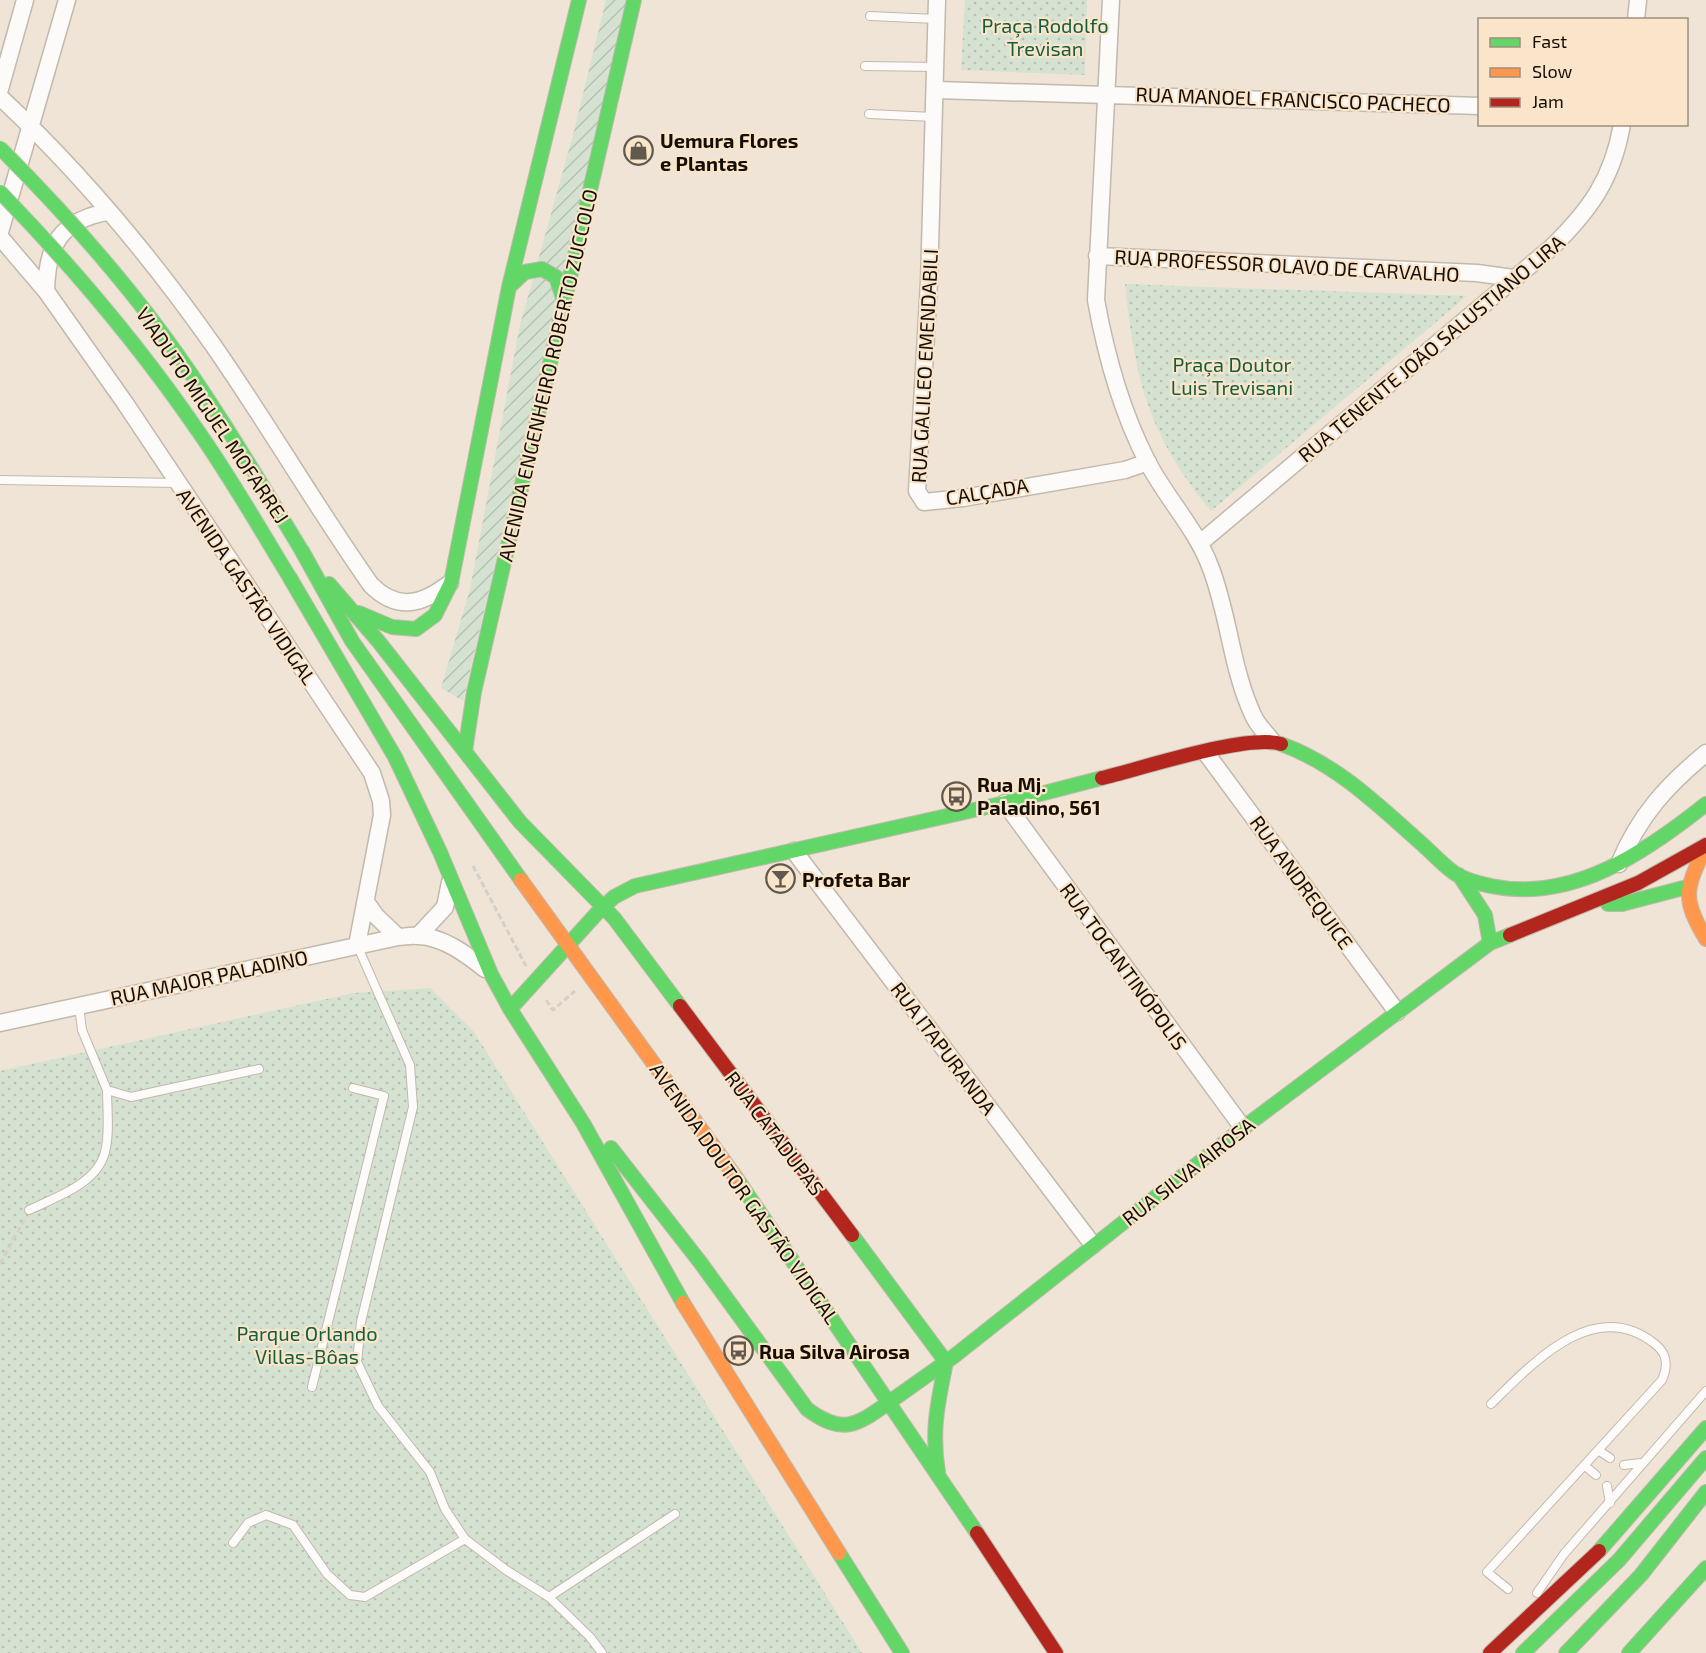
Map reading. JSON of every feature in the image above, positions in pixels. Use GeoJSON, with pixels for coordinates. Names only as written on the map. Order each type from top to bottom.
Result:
{"type":"FeatureCollection","features":[{"type":"Feature","properties":{"kind":"main road"},"geometry":{"type":"LineString","coordinates":[[352,609],[384,626],[413,631],[435,618],[451,583],[509,287],[579,0]]}},
{"type":"Feature","properties":{"kind":"main road","name":"AVENIDA ENGENHEIRO ROBERTO ZUCCOLO"},"geometry":{"type":"LineString","coordinates":[[465,751],[474,692],[563,298],[593,184],[634,0]]}},
{"type":"Feature","properties":{"kind":"main road","name":"VIADUTO MIGUEL MOFARREJ"},"geometry":{"type":"LineString","coordinates":[[0,148],[52,200],[139,303],[183,363],[306,557]]}},
{"type":"Feature","properties":{"kind":"main road","name":"VIADUTO MIGUEL MOFARREJ"},"geometry":{"type":"LineString","coordinates":[[0,192],[53,247],[126,334],[179,405],[290,578]]}},
{"type":"Feature","properties":{"kind":"main road"},"geometry":{"type":"LineString","coordinates":[[509,287],[518,275],[529,268],[542,268],[554,274],[562,285],[563,298]]}},
{"type":"Feature","properties":{"kind":"main road"},"geometry":{"type":"LineString","coordinates":[[306,557],[352,609],[544,850],[603,904]]}},
{"type":"Feature","properties":{"kind":"main road"},"geometry":{"type":"LineString","coordinates":[[306,557],[352,642],[570,945]]}},
{"type":"Feature","properties":{"kind":"main road","name":"AVENIDA GASTÃO VIDIGAL"},"geometry":{"type":"LineString","coordinates":[[290,578],[377,723],[451,880],[491,974],[510,1009],[583,1123]]}},
{"type":"Feature","properties":{"kind":"main road"},"geometry":{"type":"LineString","coordinates":[[510,1009],[570,945],[603,904],[622,892],[656,879],[794,851],[1005,803],[1242,743],[1272,741],[1321,762],[1354,786],[1459,875],[1485,915],[1490,943],[1638,883],[1706,845]]}},
{"type":"Feature","properties":{"kind":"main road"},"geometry":{"type":"LineString","coordinates":[[1459,875],[1495,888],[1518,892],[1566,884],[1619,864],[1668,833],[1706,804]]}},
{"type":"Feature","properties":{"kind":"main road"},"geometry":{"type":"LineString","coordinates":[[1706,845],[1687,887],[1694,919],[1706,939]]}},
{"type":"Feature","properties":{"kind":"main road"},"geometry":{"type":"LineString","coordinates":[[1586,905],[1622,904],[1687,887]]}},
{"type":"Feature","properties":{"kind":"main road","name":"RUA CATADUPAS"},"geometry":{"type":"LineString","coordinates":[[603,904],[946,1362]]}},
{"type":"Feature","properties":{"kind":"main road","name":"RUA SILVA AIROSA"},"geometry":{"type":"LineString","coordinates":[[583,1123],[614,1150],[807,1409],[827,1423],[848,1427],[856,1425],[946,1362],[1243,1128],[1490,943]]}},
{"type":"Feature","properties":{"kind":"main road","name":"AVENIDA DOUTOR GASTÃO VIDIGAL"},"geometry":{"type":"LineString","coordinates":[[570,945],[707,1135],[938,1474],[1056,1653]]}},
{"type":"Feature","properties":{"kind":"main road"},"geometry":{"type":"LineString","coordinates":[[583,1123],[680,1299],[902,1653]]}},
{"type":"Feature","properties":{"kind":"main road"},"geometry":{"type":"LineString","coordinates":[[938,1474],[934,1448],[934,1420],[946,1362]]}},
{"type":"Feature","properties":{"kind":"main road"},"geometry":{"type":"LineString","coordinates":[[1490,1653],[1614,1537],[1706,1428]]}},
{"type":"Feature","properties":{"kind":"main road"},"geometry":{"type":"LineString","coordinates":[[1523,1653],[1607,1575],[1679,1494],[1706,1458]]}},
{"type":"Feature","properties":{"kind":"main road"},"geometry":{"type":"LineString","coordinates":[[1566,1653],[1641,1575],[1706,1492]]}},
{"type":"Feature","properties":{"kind":"main road"},"geometry":{"type":"LineString","coordinates":[[1629,1653],[1706,1568]]}},
{"type":"Feature","properties":{"kind":"street"},"geometry":{"type":"LineString","coordinates":[[0,89],[26,0]]}},
{"type":"Feature","properties":{"kind":"street"},"geometry":{"type":"LineString","coordinates":[[0,232],[67,0]]}},
{"type":"Feature","properties":{"kind":"street","name":"RUA GALILEO EMENDABILI"},"geometry":{"type":"LineString","coordinates":[[937,0],[926,363],[917,491],[924,502],[963,498],[1125,470],[1148,462]]}},
{"type":"Feature","properties":{"kind":"street"},"geometry":{"type":"LineString","coordinates":[[1111,0],[1096,300],[1105,346],[1113,377],[1148,462],[1200,543],[1211,570],[1230,646],[1254,717],[1272,741]]}},
{"type":"Feature","properties":{"kind":"street"},"geometry":{"type":"LineString","coordinates":[[1636,18],[1638,0]]}},
{"type":"Feature","properties":{"kind":"street","name":"RUA MANOEL FRANCISCO PACHECO"},"geometry":{"type":"LineString","coordinates":[[936,90],[1107,93],[1478,106]]}},
{"type":"Feature","properties":{"kind":"street"},"geometry":{"type":"LineString","coordinates":[[0,97],[32,127],[164,278],[213,346],[370,585],[380,594],[394,601],[410,602],[433,596],[451,583]]}},
{"type":"Feature","properties":{"kind":"street","name":"RUA TENENTE JOÃO SALUSTIANO LIRA"},"geometry":{"type":"LineString","coordinates":[[1200,543],[1552,247],[1578,222],[1595,199],[1617,152],[1622,126]]}},
{"type":"Feature","properties":{"kind":"street"},"geometry":{"type":"LineString","coordinates":[[46,291],[46,265],[51,250],[61,234],[85,216],[107,212]]}},
{"type":"Feature","properties":{"kind":"street","name":"AVENIDA GASTÃO VIDIGAL"},"geometry":{"type":"LineString","coordinates":[[0,237],[46,291],[372,773],[381,801],[382,814],[357,945]]}},
{"type":"Feature","properties":{"kind":"street","name":"RUA PROFESSOR OLAVO DE CARVALHO"},"geometry":{"type":"LineString","coordinates":[[1097,256],[1477,273],[1513,278]]}},
{"type":"Feature","properties":{"kind":"street"},"geometry":{"type":"LineString","coordinates":[[1242,743],[1254,717]]}},
{"type":"Feature","properties":{"kind":"street","name":"RUA ANDREQUICE"},"geometry":{"type":"LineString","coordinates":[[1206,753],[1397,1012]]}},
{"type":"Feature","properties":{"kind":"street"},"geometry":{"type":"LineString","coordinates":[[1619,864],[1633,831],[1652,806],[1706,753]]}},
{"type":"Feature","properties":{"kind":"street","name":"RUA TOCANTINÓPOLIS"},"geometry":{"type":"LineString","coordinates":[[1005,803],[1243,1128]]}},
{"type":"Feature","properties":{"kind":"street","name":"RUA ITAPURANDA"},"geometry":{"type":"LineString","coordinates":[[794,851],[1093,1245]]}},
{"type":"Feature","properties":{"kind":"street"},"geometry":{"type":"LineString","coordinates":[[1687,887],[1706,871]]}},
{"type":"Feature","properties":{"kind":"street"},"geometry":{"type":"LineString","coordinates":[[418,936],[445,907],[451,880]]}},
{"type":"Feature","properties":{"kind":"street"},"geometry":{"type":"LineString","coordinates":[[366,902],[376,916],[398,937]]}},
{"type":"Feature","properties":{"kind":"street","name":"RUA MAJOR PALADINO"},"geometry":{"type":"LineString","coordinates":[[0,1023],[398,937],[418,936],[464,952],[491,974]]}},
{"type":"Feature","properties":{"kind":"lane"},"geometry":{"type":"LineString","coordinates":[[870,16],[936,19]]}},
{"type":"Feature","properties":{"kind":"lane"},"geometry":{"type":"LineString","coordinates":[[865,66],[936,67]]}},
{"type":"Feature","properties":{"kind":"lane"},"geometry":{"type":"LineString","coordinates":[[869,114],[935,117]]}},
{"type":"Feature","properties":{"kind":"lane"},"geometry":{"type":"LineString","coordinates":[[0,480],[178,483]]}},
{"type":"Feature","properties":{"kind":"lane"},"geometry":{"type":"LineString","coordinates":[[357,945],[369,968],[381,1004],[410,1065],[413,1107],[361,1322],[357,1362],[378,1406],[430,1472],[446,1509],[465,1539],[506,1570],[549,1597],[590,1637],[602,1653]]}},
{"type":"Feature","properties":{"kind":"lane"},"geometry":{"type":"LineString","coordinates":[[29,1210],[75,1187],[96,1172],[106,1151],[107,1090],[82,1030],[78,1006]]}},
{"type":"Feature","properties":{"kind":"lane"},"geometry":{"type":"LineString","coordinates":[[107,1090],[131,1097],[259,1069]]}},
{"type":"Feature","properties":{"kind":"lane"},"geometry":{"type":"LineString","coordinates":[[312,1387],[384,1096],[353,1088]]}},
{"type":"Feature","properties":{"kind":"lane"},"geometry":{"type":"LineString","coordinates":[[1491,1404],[1540,1357],[1581,1332],[1600,1327],[1621,1329],[1639,1335],[1661,1350],[1667,1369],[1662,1380],[1487,1572],[1508,1589]]}},
{"type":"Feature","properties":{"kind":"lane"},"geometry":{"type":"LineString","coordinates":[[1511,1635],[1551,1570],[1706,1391]]}},
{"type":"Feature","properties":{"kind":"lane"},"geometry":{"type":"LineString","coordinates":[[1598,1450],[1610,1458]]}},
{"type":"Feature","properties":{"kind":"lane"},"geometry":{"type":"LineString","coordinates":[[1624,1465],[1642,1463]]}},
{"type":"Feature","properties":{"kind":"lane"},"geometry":{"type":"LineString","coordinates":[[1584,1466],[1596,1475]]}},
{"type":"Feature","properties":{"kind":"lane"},"geometry":{"type":"LineString","coordinates":[[1607,1486],[1610,1503]]}},
{"type":"Feature","properties":{"kind":"lane"},"geometry":{"type":"LineString","coordinates":[[549,1597],[675,1514]]}},
{"type":"Feature","properties":{"kind":"lane"},"geometry":{"type":"LineString","coordinates":[[233,1544],[248,1523],[266,1515],[293,1525],[327,1574],[350,1595],[365,1598],[465,1539]]}},
{"type":"Feature","properties":{"kind":"path"},"geometry":{"type":"LineString","coordinates":[[548,1003],[553,1010],[577,988]]}},
{"type":"Feature","properties":{"kind":"path"},"geometry":{"type":"LineString","coordinates":[[0,1264],[29,1210]]}},
{"type":"Feature","properties":{"kind":"green space"},"geometry":{"type":"Polygon","coordinates":[[[606,0],[627,0],[463,701],[441,688],[470,589],[520,325],[573,135],[606,0]]]}},
{"type":"Feature","properties":{"kind":"green space","name":"Praça Rodolfo Trevisan"},"geometry":{"type":"Polygon","coordinates":[[[965,0],[1087,0],[1085,75],[961,70],[965,0]]]}},
{"type":"Feature","properties":{"kind":"green space","name":"Praça Doutor Luis Trevisani"},"geometry":{"type":"Polygon","coordinates":[[[1125,284],[1467,296],[1211,511],[1172,457],[1148,405],[1134,349],[1125,284]]]}},
{"type":"Feature","properties":{"kind":"green space","name":"Parque Orlando Villas-Bôas"},"geometry":{"type":"Polygon","coordinates":[[[430,988],[474,1032],[862,1653],[0,1653],[0,1071],[354,993],[430,988]]]}},
{"type":"Feature","properties":{"kind":"traffic: fast"},"geometry":{"type":"LineString","coordinates":[[359,613],[392,627],[416,629],[435,615],[451,583],[509,287],[579,0]]}},
{"type":"Feature","properties":{"kind":"traffic: fast"},"geometry":{"type":"LineString","coordinates":[[465,751],[474,692],[634,0]]}},
{"type":"Feature","properties":{"kind":"traffic: fast"},"geometry":{"type":"LineString","coordinates":[[0,148],[84,238],[162,333],[217,413],[302,551]]}},
{"type":"Feature","properties":{"kind":"traffic: fast"},"geometry":{"type":"LineString","coordinates":[[0,192],[79,277],[176,399],[222,467],[290,578]]}},
{"type":"Feature","properties":{"kind":"traffic: fast"},"geometry":{"type":"LineString","coordinates":[[509,287],[525,272],[542,269],[556,277],[563,298]]}},
{"type":"Feature","properties":{"kind":"traffic: fast"},"geometry":{"type":"LineString","coordinates":[[302,551],[352,641],[521,880]]}},
{"type":"Feature","properties":{"kind":"traffic: fast"},"geometry":{"type":"LineString","coordinates":[[290,578],[395,757],[440,852],[491,974],[510,1009],[583,1123],[683,1303]]}},
{"type":"Feature","properties":{"kind":"traffic: fast"},"geometry":{"type":"LineString","coordinates":[[329,584],[379,642],[520,822],[614,918],[680,1006]]}},
{"type":"Feature","properties":{"kind":"traffic: fast"},"geometry":{"type":"LineString","coordinates":[[1281,744],[1301,752],[1339,774],[1390,815],[1453,872],[1466,879],[1491,886],[1521,889],[1550,887],[1579,880],[1633,856],[1706,804]]}},
{"type":"Feature","properties":{"kind":"traffic: fast"},"geometry":{"type":"LineString","coordinates":[[510,1009],[599,911],[614,897],[635,886],[1005,803],[1102,778]]}},
{"type":"Feature","properties":{"kind":"traffic: fast"},"geometry":{"type":"LineString","coordinates":[[1459,875],[1485,915],[1490,943]]}},
{"type":"Feature","properties":{"kind":"traffic: fast"},"geometry":{"type":"LineString","coordinates":[[1608,904],[1622,904],[1687,887]]}},
{"type":"Feature","properties":{"kind":"traffic: fast"},"geometry":{"type":"LineString","coordinates":[[888,1403],[953,1357],[1243,1128],[1490,943],[1510,935]]}},
{"type":"Feature","properties":{"kind":"traffic: fast"},"geometry":{"type":"LineString","coordinates":[[611,1148],[700,1262],[807,1409],[819,1417],[840,1425],[858,1422],[888,1403]]}},
{"type":"Feature","properties":{"kind":"traffic: fast"},"geometry":{"type":"LineString","coordinates":[[737,1179],[977,1533]]}},
{"type":"Feature","properties":{"kind":"traffic: fast"},"geometry":{"type":"LineString","coordinates":[[852,1235],[946,1362]]}},
{"type":"Feature","properties":{"kind":"traffic: fast"},"geometry":{"type":"LineString","coordinates":[[938,1472],[935,1430],[946,1362]]}},
{"type":"Feature","properties":{"kind":"traffic: fast"},"geometry":{"type":"LineString","coordinates":[[1599,1551],[1706,1428]]}},
{"type":"Feature","properties":{"kind":"traffic: fast"},"geometry":{"type":"LineString","coordinates":[[1523,1653],[1619,1560],[1706,1458]]}},
{"type":"Feature","properties":{"kind":"traffic: fast"},"geometry":{"type":"LineString","coordinates":[[1566,1653],[1641,1575],[1706,1492]]}},
{"type":"Feature","properties":{"kind":"traffic: fast"},"geometry":{"type":"LineString","coordinates":[[839,1553],[902,1653]]}},
{"type":"Feature","properties":{"kind":"traffic: fast"},"geometry":{"type":"LineString","coordinates":[[1629,1653],[1706,1568]]}},
{"type":"Feature","properties":{"kind":"traffic: slow"},"geometry":{"type":"LineString","coordinates":[[1706,845],[1694,872],[1689,892],[1692,912],[1706,939]]}},
{"type":"Feature","properties":{"kind":"traffic: slow"},"geometry":{"type":"LineString","coordinates":[[521,880],[737,1179]]}},
{"type":"Feature","properties":{"kind":"traffic: slow"},"geometry":{"type":"LineString","coordinates":[[683,1303],[839,1553]]}},
{"type":"Feature","properties":{"kind":"traffic: jam"},"geometry":{"type":"LineString","coordinates":[[1102,778],[1167,760],[1245,743],[1281,744]]}},
{"type":"Feature","properties":{"kind":"traffic: jam"},"geometry":{"type":"LineString","coordinates":[[1510,935],[1638,883],[1706,845]]}},
{"type":"Feature","properties":{"kind":"traffic: jam"},"geometry":{"type":"LineString","coordinates":[[680,1006],[852,1235]]}},
{"type":"Feature","properties":{"kind":"traffic: jam"},"geometry":{"type":"LineString","coordinates":[[977,1533],[1056,1653]]}},
{"type":"Feature","properties":{"kind":"traffic: jam"},"geometry":{"type":"LineString","coordinates":[[1490,1653],[1599,1551]]}},
{"type":"Feature","properties":{"kind":"place","name":"Uemura Flores e Plantas"},"geometry":{"type":"Point","coordinates":[639,151]}},
{"type":"Feature","properties":{"kind":"place","name":"Rua Mj. Paladino, 561"},"geometry":{"type":"Point","coordinates":[956,796]}},
{"type":"Feature","properties":{"kind":"place","name":"Profeta Bar"},"geometry":{"type":"Point","coordinates":[781,879]}},
{"type":"Feature","properties":{"kind":"place","name":"Rua Silva Airosa"},"geometry":{"type":"Point","coordinates":[738,1351]}}]}
